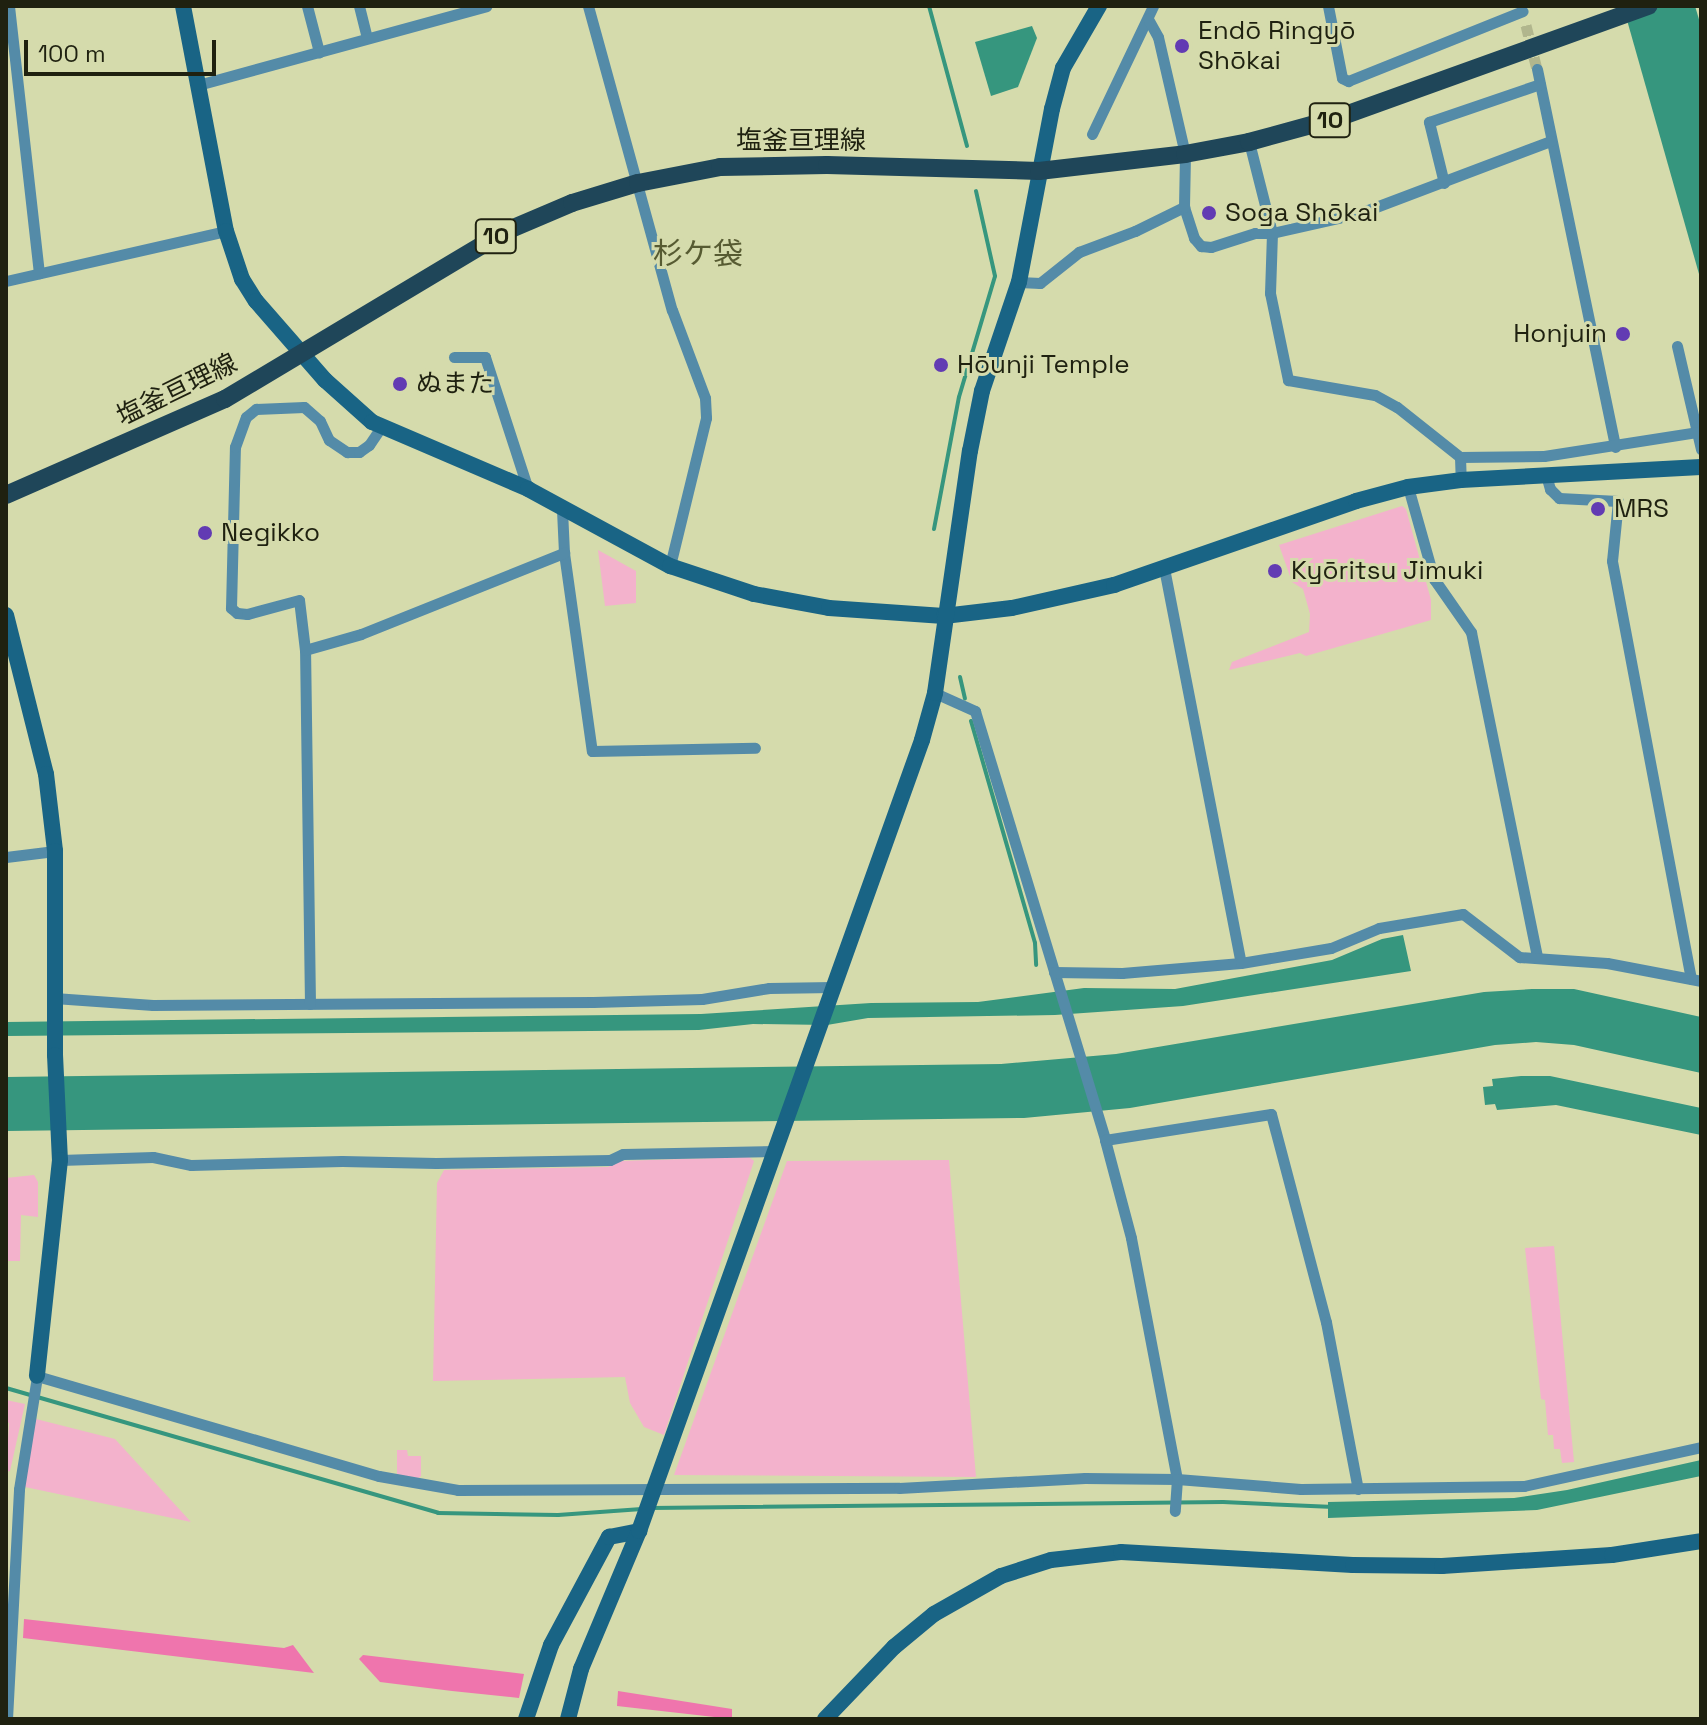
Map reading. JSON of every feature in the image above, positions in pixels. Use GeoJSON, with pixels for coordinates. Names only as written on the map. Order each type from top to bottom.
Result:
{"type":"FeatureCollection","features":[{"type":"Feature","properties":{"kind":"main road","name":"塩釜亘理線"},"geometry":{"type":"LineString","coordinates":[[6,495],[225,399],[431,272],[504,232],[572,203],[638,183],[720,167],[773,165],[1039,171],[1185,154],[1249,142],[1337,118],[1648,6]]}},
{"type":"Feature","properties":{"kind":"street"},"geometry":{"type":"LineString","coordinates":[[9,6],[39,273]]}},
{"type":"Feature","properties":{"kind":"street"},"geometry":{"type":"LineString","coordinates":[[183,6],[226,231],[242,279],[325,380],[381,427],[528,489],[670,566],[754,594],[829,608],[944,616],[1054,601],[1164,568],[1356,501],[1408,487],[1461,480],[1701,467]]}},
{"type":"Feature","properties":{"kind":"street"},"geometry":{"type":"LineString","coordinates":[[307,6],[319,52]]}},
{"type":"Feature","properties":{"kind":"street"},"geometry":{"type":"LineString","coordinates":[[359,6],[367,38]]}},
{"type":"Feature","properties":{"kind":"street"},"geometry":{"type":"LineString","coordinates":[[198,85],[485,6]]}},
{"type":"Feature","properties":{"kind":"street"},"geometry":{"type":"LineString","coordinates":[[588,6],[672,310],[705,398],[706,418],[670,566]]}},
{"type":"Feature","properties":{"kind":"street"},"geometry":{"type":"LineString","coordinates":[[568,1719],[581,1669],[654,1490],[922,740],[935,693],[944,616],[982,391],[1019,282],[1039,171],[1063,68],[1099,6]]}},
{"type":"Feature","properties":{"kind":"street"},"geometry":{"type":"LineString","coordinates":[[1092,134],[1153,6]]}},
{"type":"Feature","properties":{"kind":"street"},"geometry":{"type":"LineString","coordinates":[[1328,6],[1342,78],[1348,81],[1523,9],[1526,25]]}},
{"type":"Feature","properties":{"kind":"street"},"geometry":{"type":"LineString","coordinates":[[1148,19],[1158,37],[1185,154],[1184,207],[1194,238],[1201,246],[1211,247],[1255,233],[1272,233],[1360,213],[1551,141]]}},
{"type":"Feature","properties":{"kind":"street"},"geometry":{"type":"LineString","coordinates":[[1537,69],[1615,447]]}},
{"type":"Feature","properties":{"kind":"street"},"geometry":{"type":"LineString","coordinates":[[1444,183],[1429,122],[1540,84]]}},
{"type":"Feature","properties":{"kind":"street"},"geometry":{"type":"LineString","coordinates":[[1249,142],[1272,233],[1270,293],[1288,380],[1375,395],[1397,407],[1460,457],[1544,456],[1698,432]]}},
{"type":"Feature","properties":{"kind":"street"},"geometry":{"type":"LineString","coordinates":[[1019,282],[1040,283],[1079,252],[1135,231],[1184,207]]}},
{"type":"Feature","properties":{"kind":"street"},"geometry":{"type":"LineString","coordinates":[[6,281],[226,231]]}},
{"type":"Feature","properties":{"kind":"street"},"geometry":{"type":"LineString","coordinates":[[1677,346],[1701,449]]}},
{"type":"Feature","properties":{"kind":"street"},"geometry":{"type":"LineString","coordinates":[[454,357],[485,357],[528,489]]}},
{"type":"Feature","properties":{"kind":"street"},"geometry":{"type":"LineString","coordinates":[[310,1004],[305,650],[299,600],[247,614],[237,613],[231,608],[235,447],[242,427],[256,409],[304,407],[320,421],[329,440],[347,452],[359,452],[369,445],[381,427]]}},
{"type":"Feature","properties":{"kind":"street"},"geometry":{"type":"LineString","coordinates":[[1460,457],[1461,480]]}},
{"type":"Feature","properties":{"kind":"street"},"geometry":{"type":"LineString","coordinates":[[1054,975],[1241,963],[1331,948],[1379,928],[1463,914],[1519,957],[1607,963],[1696,980],[1612,561],[1618,501],[1559,498],[1550,489],[1546,475]]}},
{"type":"Feature","properties":{"kind":"street"},"geometry":{"type":"LineString","coordinates":[[1408,487],[1434,579],[1471,632],[1537,957]]}},
{"type":"Feature","properties":{"kind":"street"},"geometry":{"type":"LineString","coordinates":[[562,510],[564,553],[592,751],[755,748]]}},
{"type":"Feature","properties":{"kind":"street"},"geometry":{"type":"LineString","coordinates":[[305,650],[361,634],[564,553]]}},
{"type":"Feature","properties":{"kind":"street"},"geometry":{"type":"LineString","coordinates":[[1164,568],[1241,963]]}},
{"type":"Feature","properties":{"kind":"street"},"geometry":{"type":"LineString","coordinates":[[6,615],[46,774],[55,851],[54,1001],[60,1160],[36,1380],[19,1489],[7,1719]]}},
{"type":"Feature","properties":{"kind":"street"},"geometry":{"type":"LineString","coordinates":[[935,693],[975,711],[1100,1122],[1131,1238],[1177,1483],[1175,1511]]}},
{"type":"Feature","properties":{"kind":"street"},"geometry":{"type":"LineString","coordinates":[[6,857],[55,851]]}},
{"type":"Feature","properties":{"kind":"street"},"geometry":{"type":"LineString","coordinates":[[54,1001],[153,1005],[702,999],[769,988],[831,991]]}},
{"type":"Feature","properties":{"kind":"street"},"geometry":{"type":"LineString","coordinates":[[1105,1140],[1271,1114],[1326,1322],[1358,1489]]}},
{"type":"Feature","properties":{"kind":"street"},"geometry":{"type":"LineString","coordinates":[[60,1160],[153,1157],[191,1165],[342,1161],[436,1163],[610,1160],[623,1154],[775,1151]]}},
{"type":"Feature","properties":{"kind":"street"},"geometry":{"type":"LineString","coordinates":[[36,1380],[394,1479],[458,1490],[567,1492],[899,1488],[1085,1478],[1301,1489],[1524,1486],[1701,1447]]}},
{"type":"Feature","properties":{"kind":"street"},"geometry":{"type":"LineString","coordinates":[[526,1719],[551,1645],[609,1537],[641,1525]]}},
{"type":"Feature","properties":{"kind":"street"},"geometry":{"type":"LineString","coordinates":[[825,1719],[894,1647],[934,1614],[1001,1576],[1051,1560],[1121,1552],[1353,1565],[1442,1566],[1612,1555],[1701,1541]]}},
{"type":"Feature","properties":{"kind":"shaded area"},"geometry":{"type":"Polygon","coordinates":[[[1402,506],[1406,509],[1431,600],[1431,620],[1306,656],[1300,653],[1229,670],[1232,662],[1309,632],[1310,614],[1303,589],[1292,582],[1279,545],[1402,506]]]}},
{"type":"Feature","properties":{"kind":"shaded area"},"geometry":{"type":"Polygon","coordinates":[[[598,550],[636,571],[636,603],[605,606],[598,550]]]}},
{"type":"Feature","properties":{"kind":"shaded area"},"geometry":{"type":"Polygon","coordinates":[[[749,1157],[754,1161],[664,1435],[644,1427],[630,1403],[625,1377],[433,1381],[437,1183],[444,1170],[608,1167],[618,1161],[749,1157]]]}},
{"type":"Feature","properties":{"kind":"shaded area"},"geometry":{"type":"Polygon","coordinates":[[[949,1160],[976,1477],[674,1475],[787,1161],[949,1160]]]}},
{"type":"Feature","properties":{"kind":"shaded area"},"geometry":{"type":"Polygon","coordinates":[[[34,1175],[38,1182],[38,1217],[21,1215],[20,1261],[7,1261],[6,1289],[6,1178],[34,1175]]]}},
{"type":"Feature","properties":{"kind":"shaded area"},"geometry":{"type":"Polygon","coordinates":[[[1554,1246],[1574,1462],[1562,1463],[1560,1449],[1554,1449],[1553,1435],[1548,1435],[1545,1400],[1541,1399],[1525,1248],[1554,1246]]]}},
{"type":"Feature","properties":{"kind":"shaded area"},"geometry":{"type":"Polygon","coordinates":[[[6,1400],[25,1404],[10,1471],[6,1472],[9,1423],[6,1422],[6,1400]]]}},
{"type":"Feature","properties":{"kind":"shaded area"},"geometry":{"type":"Polygon","coordinates":[[[36,1419],[115,1439],[191,1522],[25,1487],[36,1419]]]}},
{"type":"Feature","properties":{"kind":"shaded area"},"geometry":{"type":"Polygon","coordinates":[[[397,1450],[407,1450],[408,1456],[421,1456],[421,1476],[416,1480],[397,1474],[397,1450]]]}},
{"type":"Feature","properties":{"kind":"shaded area"},"geometry":{"type":"Polygon","coordinates":[[[24,1619],[284,1648],[293,1645],[314,1673],[23,1638],[24,1619]]]}},
{"type":"Feature","properties":{"kind":"shaded area"},"geometry":{"type":"Polygon","coordinates":[[[363,1655],[524,1674],[519,1698],[452,1691],[380,1682],[359,1659],[363,1655]]]}},
{"type":"Feature","properties":{"kind":"shaded area"},"geometry":{"type":"Polygon","coordinates":[[[618,1691],[732,1709],[732,1719],[617,1706],[618,1691]]]}},
{"type":"Feature","properties":{"kind":"water"},"geometry":{"type":"Polygon","coordinates":[[[1623,6],[1695,6],[1701,26],[1701,281],[1623,6]]]}},
{"type":"Feature","properties":{"kind":"water"},"geometry":{"type":"Polygon","coordinates":[[[1032,26],[1037,38],[1018,87],[991,96],[975,42],[1032,26]]]}},
{"type":"Feature","properties":{"kind":"water"},"geometry":{"type":"Polygon","coordinates":[[[1403,935],[1411,971],[1183,1006],[1055,1015],[868,1018],[827,1025],[753,1024],[699,1030],[6,1036],[6,1022],[701,1014],[871,1003],[978,1002],[1084,988],[1175,989],[1332,960],[1382,939],[1403,935]]]}},
{"type":"Feature","properties":{"kind":"water"},"geometry":{"type":"Polygon","coordinates":[[[1574,989],[1701,1017],[1701,1073],[1574,1045],[1536,1042],[1495,1045],[1130,1108],[1024,1118],[6,1131],[6,1077],[1001,1064],[1116,1054],[1484,992],[1574,989]]]}},
{"type":"Feature","properties":{"kind":"water"},"geometry":{"type":"Polygon","coordinates":[[[1550,1076],[1701,1108],[1701,1135],[1556,1105],[1497,1110],[1495,1104],[1485,1105],[1483,1087],[1493,1086],[1492,1079],[1550,1076]]]}},
{"type":"Feature","properties":{"kind":"water"},"geometry":{"type":"Polygon","coordinates":[[[1701,1460],[1701,1476],[1537,1510],[1328,1518],[1328,1502],[1514,1498],[1567,1490],[1701,1460]]]}},
{"type":"Feature","properties":{"kind":"waterway"},"geometry":{"type":"LineString","coordinates":[[929,6],[967,146]]}},
{"type":"Feature","properties":{"kind":"waterway"},"geometry":{"type":"LineString","coordinates":[[934,529],[959,397],[995,276],[976,191]]}},
{"type":"Feature","properties":{"kind":"waterway"},"geometry":{"type":"LineString","coordinates":[[960,677],[965,698]]}},
{"type":"Feature","properties":{"kind":"waterway"},"geometry":{"type":"LineString","coordinates":[[971,721],[1035,943],[1036,965]]}},
{"type":"Feature","properties":{"kind":"waterway"},"geometry":{"type":"LineString","coordinates":[[6,1388],[438,1513],[558,1515],[642,1509]]}},
{"type":"Feature","properties":{"kind":"waterway"},"geometry":{"type":"LineString","coordinates":[[651,1508],[1223,1502],[1334,1507]]}},
{"type":"Feature","properties":{"kind":"tunnel"},"geometry":{"type":"LineString","coordinates":[[1526,25],[1537,69]]}},
{"type":"Feature","properties":{"kind":"place","name":"Endō Ringyō Shōkai"},"geometry":{"type":"Point","coordinates":[1182,46]}},
{"type":"Feature","properties":{"kind":"place","name":"Soga Shōkai"},"geometry":{"type":"Point","coordinates":[1209,213]}},
{"type":"Feature","properties":{"kind":"place","name":"Honjuin"},"geometry":{"type":"Point","coordinates":[1623,334]}},
{"type":"Feature","properties":{"kind":"place","name":"Hōunji Temple"},"geometry":{"type":"Point","coordinates":[941,365]}},
{"type":"Feature","properties":{"kind":"place","name":"ぬまた"},"geometry":{"type":"Point","coordinates":[400,384]}},
{"type":"Feature","properties":{"kind":"place","name":"MRS"},"geometry":{"type":"Point","coordinates":[1598,509]}},
{"type":"Feature","properties":{"kind":"place","name":"Negikko"},"geometry":{"type":"Point","coordinates":[205,533]}},
{"type":"Feature","properties":{"kind":"place","name":"Kyōritsu Jimuki"},"geometry":{"type":"Point","coordinates":[1275,571]}},
{"type":"Feature","properties":{"kind":"district","name":"杉ケ袋"},"geometry":{"type":"Point","coordinates":[698,254]}}]}
